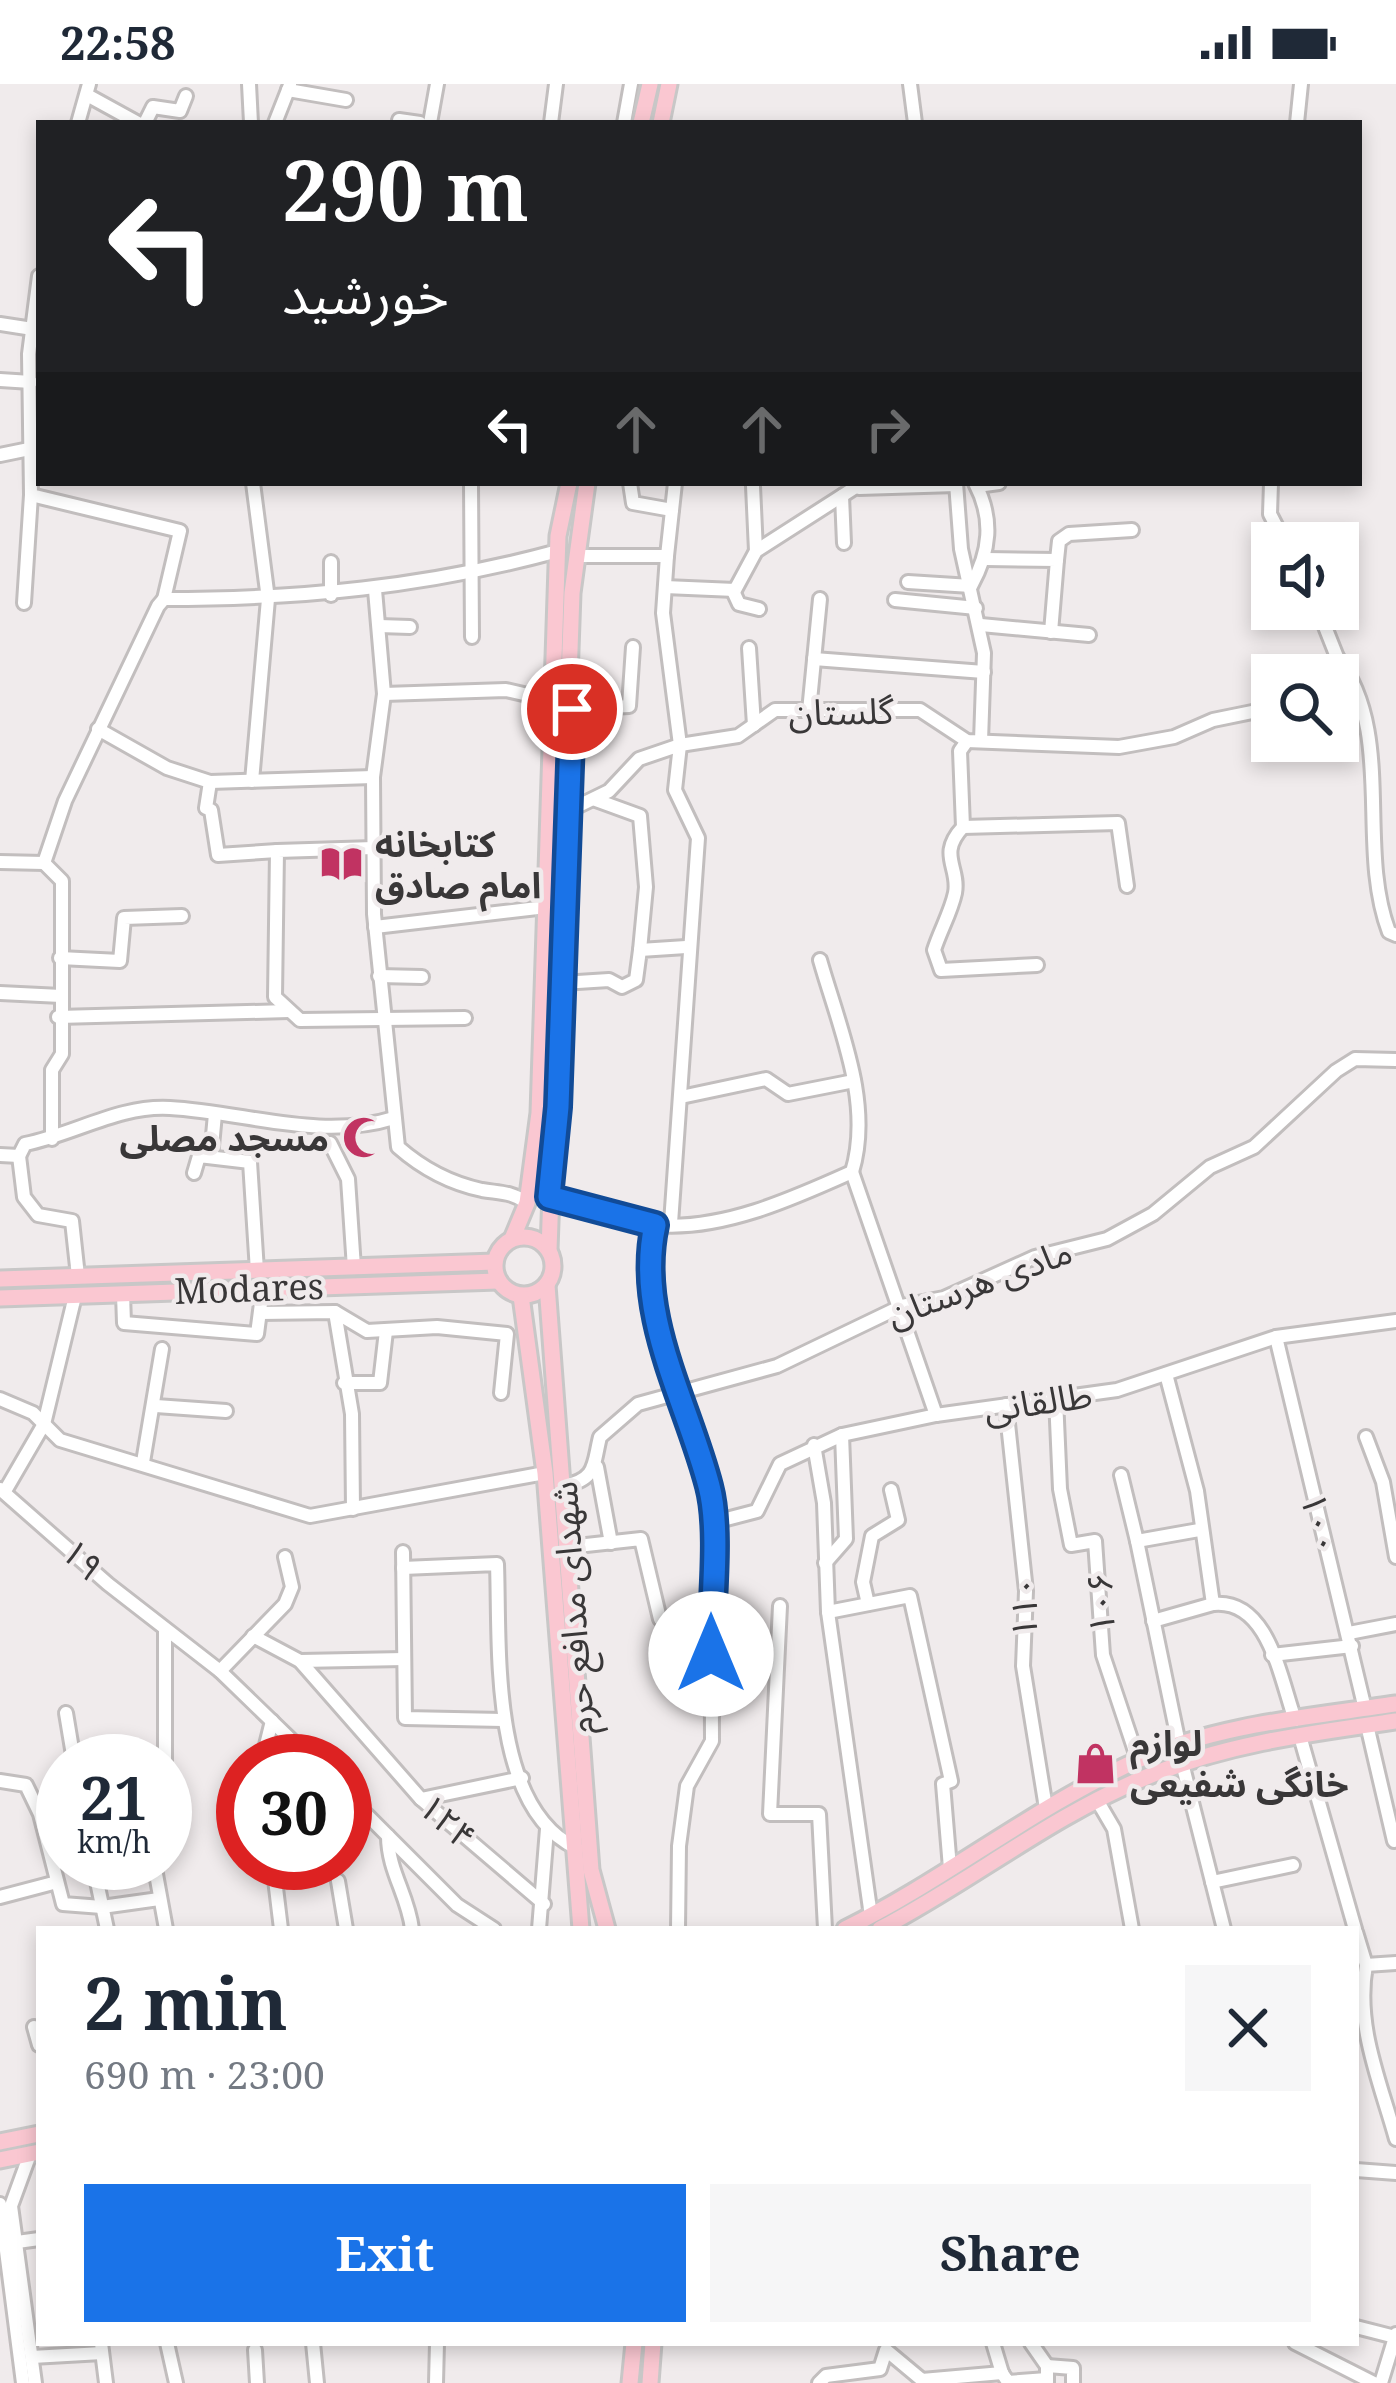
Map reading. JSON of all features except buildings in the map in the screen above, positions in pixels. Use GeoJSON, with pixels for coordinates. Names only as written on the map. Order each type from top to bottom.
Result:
{"type":"FeatureCollection","features":[{"type":"Feature","properties":{"kind":"main road"},"geometry":{"type":"LineString","coordinates":[[642,120],[650,84]]}},
{"type":"Feature","properties":{"kind":"main road"},"geometry":{"type":"LineString","coordinates":[[662,120],[669,84]]}},
{"type":"Feature","properties":{"kind":"main road"},"geometry":{"type":"LineString","coordinates":[[569,486],[558,551],[540,1067],[527,1203],[512,1239],[495,1262],[498,1281],[521,1296],[547,1285],[554,1268],[549,1250],[549,1197],[559,1068],[575,556],[587,486]]}},
{"type":"Feature","properties":{"kind":"main road"},"geometry":{"type":"LineString","coordinates":[[541,1041],[550,1046],[560,1042]]}},
{"type":"Feature","properties":{"kind":"main road"},"geometry":{"type":"LineString","coordinates":[[540,1067],[552,1062],[559,1068]]}},
{"type":"Feature","properties":{"kind":"main road"},"geometry":{"type":"LineString","coordinates":[[512,1239],[537,1239],[549,1250]]}},
{"type":"Feature","properties":{"kind":"main road","name":"Modares"},"geometry":{"type":"LineString","coordinates":[[5,1298],[123,1294],[354,1268],[495,1262]]}},
{"type":"Feature","properties":{"kind":"main road"},"geometry":{"type":"LineString","coordinates":[[3,1279],[5,1298]]}},
{"type":"Feature","properties":{"kind":"main road","name":"Modares"},"geometry":{"type":"LineString","coordinates":[[3,1279],[498,1281]]}},
{"type":"Feature","properties":{"kind":"main road","name":"شهدای مدافع حرم"},"geometry":{"type":"LineString","coordinates":[[547,1285],[568,1547],[584,1871],[581,1926]]}},
{"type":"Feature","properties":{"kind":"main road","name":"شهدای مدافع حرم"},"geometry":{"type":"LineString","coordinates":[[521,1296],[545,1473],[576,1848],[606,1926]]}},
{"type":"Feature","properties":{"kind":"main road"},"geometry":{"type":"LineString","coordinates":[[876,1922],[1046,1808],[1138,1760],[1179,1744],[1366,1717],[1396,1704]]}},
{"type":"Feature","properties":{"kind":"main road"},"geometry":{"type":"LineString","coordinates":[[1366,1717],[1396,1720]]}},
{"type":"Feature","properties":{"kind":"main road"},"geometry":{"type":"LineString","coordinates":[[876,1922],[963,1867],[1097,1800],[1182,1763],[1298,1728]]}},
{"type":"Feature","properties":{"kind":"main road"},"geometry":{"type":"LineString","coordinates":[[0,2142],[36,2135]]}},
{"type":"Feature","properties":{"kind":"main road"},"geometry":{"type":"LineString","coordinates":[[0,2160],[34,2153]]}},
{"type":"Feature","properties":{"kind":"main road"},"geometry":{"type":"LineString","coordinates":[[629,2383],[634,2346]]}},
{"type":"Feature","properties":{"kind":"main road"},"geometry":{"type":"LineString","coordinates":[[650,2383],[653,2346]]}},
{"type":"Feature","properties":{"kind":"street"},"geometry":{"type":"LineString","coordinates":[[249,84],[251,120]]}},
{"type":"Feature","properties":{"kind":"street"},"geometry":{"type":"LineString","coordinates":[[431,120],[437,84]]}},
{"type":"Feature","properties":{"kind":"street"},"geometry":{"type":"LineString","coordinates":[[551,120],[556,84]]}},
{"type":"Feature","properties":{"kind":"street"},"geometry":{"type":"LineString","coordinates":[[624,120],[631,84]]}},
{"type":"Feature","properties":{"kind":"street"},"geometry":{"type":"LineString","coordinates":[[910,84],[915,120]]}},
{"type":"Feature","properties":{"kind":"street"},"geometry":{"type":"LineString","coordinates":[[1297,120],[1301,84]]}},
{"type":"Feature","properties":{"kind":"street"},"geometry":{"type":"LineString","coordinates":[[276,120],[289,87],[346,100]]}},
{"type":"Feature","properties":{"kind":"street"},"geometry":{"type":"LineString","coordinates":[[79,120],[88,89],[136,120]]}},
{"type":"Feature","properties":{"kind":"street"},"geometry":{"type":"LineString","coordinates":[[143,120],[153,107],[179,111],[186,96]]}},
{"type":"Feature","properties":{"kind":"street"},"geometry":{"type":"LineString","coordinates":[[0,324],[36,330],[31,382],[36,459]]}},
{"type":"Feature","properties":{"kind":"street"},"geometry":{"type":"LineString","coordinates":[[0,380],[31,382]]}},
{"type":"Feature","properties":{"kind":"street"},"geometry":{"type":"LineString","coordinates":[[0,455],[34,448]]}},
{"type":"Feature","properties":{"kind":"street"},"geometry":{"type":"LineString","coordinates":[[24,603],[36,470]]}},
{"type":"Feature","properties":{"kind":"street"},"geometry":{"type":"LineString","coordinates":[[252,781],[268,599],[253,486]]}},
{"type":"Feature","properties":{"kind":"street"},"geometry":{"type":"LineString","coordinates":[[471,486],[472,637]]}},
{"type":"Feature","properties":{"kind":"street"},"geometry":{"type":"LineString","coordinates":[[630,486],[633,503],[672,510]]}},
{"type":"Feature","properties":{"kind":"street"},"geometry":{"type":"LineString","coordinates":[[671,1223],[686,947],[698,838],[675,790],[680,745],[662,613],[675,486]]}},
{"type":"Feature","properties":{"kind":"street"},"geometry":{"type":"LineString","coordinates":[[753,486],[756,551]]}},
{"type":"Feature","properties":{"kind":"street"},"geometry":{"type":"LineString","coordinates":[[956,486],[971,586],[982,625],[984,671],[974,741],[960,751],[963,827]]}},
{"type":"Feature","properties":{"kind":"street"},"geometry":{"type":"LineString","coordinates":[[971,586],[986,559],[988,516],[976,486]]}},
{"type":"Feature","properties":{"kind":"street"},"geometry":{"type":"LineString","coordinates":[[1271,486],[1274,522]]}},
{"type":"Feature","properties":{"kind":"street"},"geometry":{"type":"LineString","coordinates":[[841,491],[844,542]]}},
{"type":"Feature","properties":{"kind":"street"},"geometry":{"type":"LineString","coordinates":[[733,591],[756,551],[841,491]]}},
{"type":"Feature","properties":{"kind":"street"},"geometry":{"type":"LineString","coordinates":[[31,495],[180,531],[164,598],[98,729],[44,863]]}},
{"type":"Feature","properties":{"kind":"street"},"geometry":{"type":"LineString","coordinates":[[1051,632],[1058,541],[1069,533],[1132,530]]}},
{"type":"Feature","properties":{"kind":"street"},"geometry":{"type":"LineString","coordinates":[[164,598],[331,596],[468,575],[558,551]]}},
{"type":"Feature","properties":{"kind":"street"},"geometry":{"type":"LineString","coordinates":[[575,556],[667,556]]}},
{"type":"Feature","properties":{"kind":"street"},"geometry":{"type":"LineString","coordinates":[[986,559],[1057,560]]}},
{"type":"Feature","properties":{"kind":"street"},"geometry":{"type":"LineString","coordinates":[[331,562],[331,596]]}},
{"type":"Feature","properties":{"kind":"street"},"geometry":{"type":"LineString","coordinates":[[908,582],[971,586]]}},
{"type":"Feature","properties":{"kind":"street"},"geometry":{"type":"LineString","coordinates":[[664,587],[733,591]]}},
{"type":"Feature","properties":{"kind":"street"},"geometry":{"type":"LineString","coordinates":[[375,590],[384,694],[373,777],[375,927],[398,1147],[419,1166],[453,1181],[515,1194],[527,1203]]}},
{"type":"Feature","properties":{"kind":"street"},"geometry":{"type":"LineString","coordinates":[[733,591],[739,604],[760,609]]}},
{"type":"Feature","properties":{"kind":"street"},"geometry":{"type":"LineString","coordinates":[[809,711],[820,599]]}},
{"type":"Feature","properties":{"kind":"street"},"geometry":{"type":"LineString","coordinates":[[895,600],[976,608]]}},
{"type":"Feature","properties":{"kind":"street"},"geometry":{"type":"LineString","coordinates":[[982,625],[1089,635]]}},
{"type":"Feature","properties":{"kind":"street"},"geometry":{"type":"LineString","coordinates":[[380,626],[410,627]]}},
{"type":"Feature","properties":{"kind":"street"},"geometry":{"type":"LineString","coordinates":[[572,709],[629,706],[633,647]]}},
{"type":"Feature","properties":{"kind":"street"},"geometry":{"type":"LineString","coordinates":[[749,648],[754,725]]}},
{"type":"Feature","properties":{"kind":"street"},"geometry":{"type":"LineString","coordinates":[[814,658],[984,671]]}},
{"type":"Feature","properties":{"kind":"street"},"geometry":{"type":"LineString","coordinates":[[1359,683],[1378,789],[1377,902],[1388,932],[1396,935]]}},
{"type":"Feature","properties":{"kind":"street"},"geometry":{"type":"LineString","coordinates":[[384,694],[506,690],[554,701]]}},
{"type":"Feature","properties":{"kind":"street","name":"گلستان"},"geometry":{"type":"LineString","coordinates":[[568,812],[596,800],[640,759],[680,745],[738,736],[775,710],[920,710],[974,741],[1119,747],[1251,713]]}},
{"type":"Feature","properties":{"kind":"street"},"geometry":{"type":"LineString","coordinates":[[98,729],[167,768],[210,782],[373,777]]}},
{"type":"Feature","properties":{"kind":"street"},"geometry":{"type":"LineString","coordinates":[[210,782],[206,808],[211,810],[218,855],[374,848]]}},
{"type":"Feature","properties":{"kind":"street"},"geometry":{"type":"LineString","coordinates":[[562,983],[609,980],[622,987],[636,980],[646,887],[640,816],[596,800]]}},
{"type":"Feature","properties":{"kind":"street"},"geometry":{"type":"LineString","coordinates":[[1037,965],[941,970],[934,950],[957,888],[949,864],[952,838],[963,827],[1118,823],[1127,886]]}},
{"type":"Feature","properties":{"kind":"street"},"geometry":{"type":"LineString","coordinates":[[277,851],[274,998],[300,1020],[465,1018]]}},
{"type":"Feature","properties":{"kind":"street"},"geometry":{"type":"LineString","coordinates":[[0,862],[44,863],[62,881],[58,1017],[62,1054],[52,1070],[52,1139]]}},
{"type":"Feature","properties":{"kind":"street"},"geometry":{"type":"LineString","coordinates":[[375,927],[546,907]]}},
{"type":"Feature","properties":{"kind":"street"},"geometry":{"type":"LineString","coordinates":[[61,958],[120,961],[124,918],[182,916]]}},
{"type":"Feature","properties":{"kind":"street"},"geometry":{"type":"LineString","coordinates":[[640,950],[686,947]]}},
{"type":"Feature","properties":{"kind":"street"},"geometry":{"type":"LineString","coordinates":[[820,960],[854,1081],[862,1140],[852,1172],[936,1414]]}},
{"type":"Feature","properties":{"kind":"street"},"geometry":{"type":"LineString","coordinates":[[379,976],[422,977]]}},
{"type":"Feature","properties":{"kind":"street"},"geometry":{"type":"LineString","coordinates":[[0,993],[61,996]]}},
{"type":"Feature","properties":{"kind":"street"},"geometry":{"type":"LineString","coordinates":[[58,1017],[290,1011]]}},
{"type":"Feature","properties":{"kind":"street","name":"مادی هرستان"},"geometry":{"type":"LineString","coordinates":[[597,1467],[600,1437],[638,1404],[777,1366],[902,1306],[944,1298],[1035,1257],[1107,1239],[1153,1214],[1210,1167],[1254,1147],[1355,1059],[1396,1060]]}},
{"type":"Feature","properties":{"kind":"street"},"geometry":{"type":"LineString","coordinates":[[681,1097],[766,1079],[788,1094],[854,1081]]}},
{"type":"Feature","properties":{"kind":"street"},"geometry":{"type":"LineString","coordinates":[[78,1276],[72,1221],[38,1215],[24,1198],[19,1156],[25,1144],[52,1139],[129,1110],[170,1108],[298,1126],[368,1126],[394,1118]]}},
{"type":"Feature","properties":{"kind":"street"},"geometry":{"type":"LineString","coordinates":[[212,1157],[215,1114]]}},
{"type":"Feature","properties":{"kind":"street"},"geometry":{"type":"LineString","coordinates":[[330,1143],[348,1179],[354,1268]]}},
{"type":"Feature","properties":{"kind":"street"},"geometry":{"type":"LineString","coordinates":[[0,1155],[19,1156]]}},
{"type":"Feature","properties":{"kind":"street"},"geometry":{"type":"LineString","coordinates":[[123,1294],[124,1323],[257,1334],[260,1280],[250,1162],[199,1156],[194,1173]]}},
{"type":"Feature","properties":{"kind":"street"},"geometry":{"type":"LineString","coordinates":[[549,1197],[655,1225],[713,1220],[788,1201],[852,1172]]}},
{"type":"Feature","properties":{"kind":"street"},"geometry":{"type":"LineString","coordinates":[[655,1225],[647,1259],[651,1293],[711,1492],[712,1741],[687,1786],[679,1846],[678,1926]]}},
{"type":"Feature","properties":{"kind":"street"},"geometry":{"type":"LineString","coordinates":[[2,1490],[44,1424],[75,1295]]}},
{"type":"Feature","properties":{"kind":"street"},"geometry":{"type":"LineString","coordinates":[[260,1313],[335,1312],[367,1331],[436,1327],[507,1334],[500,1393]]}},
{"type":"Feature","properties":{"kind":"street"},"geometry":{"type":"LineString","coordinates":[[335,1312],[352,1414],[353,1508]]}},
{"type":"Feature","properties":{"kind":"street","name":"طالقانی"},"geometry":{"type":"LineString","coordinates":[[711,1523],[757,1511],[780,1464],[842,1436],[936,1414],[1117,1390],[1276,1337],[1396,1321]]}},
{"type":"Feature","properties":{"kind":"street"},"geometry":{"type":"LineString","coordinates":[[344,1383],[380,1383],[386,1331]]}},
{"type":"Feature","properties":{"kind":"street","name":"۱۰۰"},"geometry":{"type":"LineString","coordinates":[[1276,1337],[1351,1640],[1395,1844]]}},
{"type":"Feature","properties":{"kind":"street"},"geometry":{"type":"LineString","coordinates":[[142,1462],[156,1406],[162,1349]]}},
{"type":"Feature","properties":{"kind":"street"},"geometry":{"type":"LineString","coordinates":[[1166,1374],[1197,1491],[1213,1604]]}},
{"type":"Feature","properties":{"kind":"street","name":"۱۰۶"},"geometry":{"type":"LineString","coordinates":[[1056,1398],[1060,1489],[1071,1545],[1095,1541],[1103,1655],[1138,1760]]}},
{"type":"Feature","properties":{"kind":"street"},"geometry":{"type":"LineString","coordinates":[[0,1400],[33,1413],[60,1439],[310,1516],[545,1473]]}},
{"type":"Feature","properties":{"kind":"street","name":"۱۱۰"},"geometry":{"type":"LineString","coordinates":[[1006,1405],[1026,1591],[1023,1666],[1046,1808]]}},
{"type":"Feature","properties":{"kind":"street"},"geometry":{"type":"LineString","coordinates":[[156,1406],[226,1411]]}},
{"type":"Feature","properties":{"kind":"street"},"geometry":{"type":"LineString","coordinates":[[824,1564],[846,1539],[842,1436]]}},
{"type":"Feature","properties":{"kind":"street"},"geometry":{"type":"LineString","coordinates":[[1366,1437],[1383,1482],[1396,1557]]}},
{"type":"Feature","properties":{"kind":"street"},"geometry":{"type":"LineString","coordinates":[[814,1445],[824,1503],[828,1612],[876,1922]]}},
{"type":"Feature","properties":{"kind":"street"},"geometry":{"type":"LineString","coordinates":[[564,1486],[584,1482],[597,1467]]}},
{"type":"Feature","properties":{"kind":"street"},"geometry":{"type":"LineString","coordinates":[[597,1467],[611,1543]]}},
{"type":"Feature","properties":{"kind":"street"},"geometry":{"type":"LineString","coordinates":[[1121,1475],[1179,1744]]}},
{"type":"Feature","properties":{"kind":"street","name":"۱۹"},"geometry":{"type":"LineString","coordinates":[[2,1490],[165,1630]]}},
{"type":"Feature","properties":{"kind":"street"},"geometry":{"type":"LineString","coordinates":[[868,1604],[863,1582],[872,1536],[898,1520],[891,1490]]}},
{"type":"Feature","properties":{"kind":"street"},"geometry":{"type":"LineString","coordinates":[[1137,1541],[1199,1530]]}},
{"type":"Feature","properties":{"kind":"street"},"geometry":{"type":"LineString","coordinates":[[568,1547],[641,1539],[660,1619]]}},
{"type":"Feature","properties":{"kind":"street"},"geometry":{"type":"LineString","coordinates":[[403,1552],[405,1718],[502,1720]]}},
{"type":"Feature","properties":{"kind":"street"},"geometry":{"type":"LineString","coordinates":[[220,1671],[285,1604],[292,1587],[285,1557]]}},
{"type":"Feature","properties":{"kind":"street"},"geometry":{"type":"LineString","coordinates":[[403,1568],[497,1564],[502,1720],[522,1778],[547,1829],[540,1926]]}},
{"type":"Feature","properties":{"kind":"street"},"geometry":{"type":"LineString","coordinates":[[828,1612],[910,1596],[951,1781],[944,1784],[963,1867]]}},
{"type":"Feature","properties":{"kind":"street"},"geometry":{"type":"LineString","coordinates":[[1154,1621],[1234,1601],[1248,1609],[1273,1655],[1298,1728],[1355,1926]]}},
{"type":"Feature","properties":{"kind":"street"},"geometry":{"type":"LineString","coordinates":[[780,1606],[770,1814],[819,1814],[825,1926]]}},
{"type":"Feature","properties":{"kind":"street"},"geometry":{"type":"LineString","coordinates":[[1273,1655],[1351,1640],[1396,1624]]}},
{"type":"Feature","properties":{"kind":"street"},"geometry":{"type":"LineString","coordinates":[[165,1630],[220,1671],[285,1734]]}},
{"type":"Feature","properties":{"kind":"street"},"geometry":{"type":"LineString","coordinates":[[165,1630],[165,1734]]}},
{"type":"Feature","properties":{"kind":"street","name":"۱۲۴"},"geometry":{"type":"LineString","coordinates":[[253,1636],[300,1661],[421,1799],[544,1904]]}},
{"type":"Feature","properties":{"kind":"street"},"geometry":{"type":"LineString","coordinates":[[300,1661],[404,1659]]}},
{"type":"Feature","properties":{"kind":"street"},"geometry":{"type":"LineString","coordinates":[[66,1713],[70,1734]]}},
{"type":"Feature","properties":{"kind":"street"},"geometry":{"type":"LineString","coordinates":[[269,1734],[272,1721]]}},
{"type":"Feature","properties":{"kind":"street"},"geometry":{"type":"LineString","coordinates":[[1182,1763],[1223,1926]]}},
{"type":"Feature","properties":{"kind":"street"},"geometry":{"type":"LineString","coordinates":[[421,1799],[522,1778]]}},
{"type":"Feature","properties":{"kind":"street"},"geometry":{"type":"LineString","coordinates":[[0,1781],[26,1785],[36,1808]]}},
{"type":"Feature","properties":{"kind":"street"},"geometry":{"type":"LineString","coordinates":[[1097,1800],[1114,1829],[1131,1926]]}},
{"type":"Feature","properties":{"kind":"street","name":"۱۲۴"},"geometry":{"type":"LineString","coordinates":[[372,1820],[457,1905],[489,1926]]}},
{"type":"Feature","properties":{"kind":"street"},"geometry":{"type":"LineString","coordinates":[[547,1829],[576,1848]]}},
{"type":"Feature","properties":{"kind":"street"},"geometry":{"type":"LineString","coordinates":[[388,1836],[388,1865],[410,1908],[412,1926]]}},
{"type":"Feature","properties":{"kind":"street"},"geometry":{"type":"LineString","coordinates":[[1212,1882],[1293,1865]]}},
{"type":"Feature","properties":{"kind":"street"},"geometry":{"type":"LineString","coordinates":[[0,1897],[36,1888]]}},
{"type":"Feature","properties":{"kind":"street"},"geometry":{"type":"LineString","coordinates":[[59,1890],[63,1904],[102,1907],[159,1899]]}},
{"type":"Feature","properties":{"kind":"street"},"geometry":{"type":"LineString","coordinates":[[99,1890],[106,1926]]}},
{"type":"Feature","properties":{"kind":"street"},"geometry":{"type":"LineString","coordinates":[[158,1890],[162,1926]]}},
{"type":"Feature","properties":{"kind":"street"},"geometry":{"type":"LineString","coordinates":[[276,1890],[280,1926]]}},
{"type":"Feature","properties":{"kind":"street"},"geometry":{"type":"LineString","coordinates":[[340,1890],[346,1926]]}},
{"type":"Feature","properties":{"kind":"street"},"geometry":{"type":"LineString","coordinates":[[1359,1940],[1366,1965],[1359,1994]]}},
{"type":"Feature","properties":{"kind":"street"},"geometry":{"type":"LineString","coordinates":[[1366,1965],[1396,1963]]}},
{"type":"Feature","properties":{"kind":"street"},"geometry":{"type":"LineString","coordinates":[[1359,2003],[1373,2076],[1396,2139]]}},
{"type":"Feature","properties":{"kind":"street"},"geometry":{"type":"LineString","coordinates":[[34,2027],[36,2034]]}},
{"type":"Feature","properties":{"kind":"street"},"geometry":{"type":"LineString","coordinates":[[22,2383],[10,2206],[34,2153]]}},
{"type":"Feature","properties":{"kind":"street"},"geometry":{"type":"LineString","coordinates":[[1359,2170],[1396,2173]]}},
{"type":"Feature","properties":{"kind":"street"},"geometry":{"type":"LineString","coordinates":[[0,2207],[35,2383]]}},
{"type":"Feature","properties":{"kind":"street"},"geometry":{"type":"LineString","coordinates":[[10,2243],[36,2239]]}},
{"type":"Feature","properties":{"kind":"street"},"geometry":{"type":"LineString","coordinates":[[1301,2346],[1378,2383],[1395,2336],[1359,2328]]}},
{"type":"Feature","properties":{"kind":"street"},"geometry":{"type":"LineString","coordinates":[[168,2346],[176,2383]]}},
{"type":"Feature","properties":{"kind":"street"},"geometry":{"type":"LineString","coordinates":[[313,2346],[316,2383]]}},
{"type":"Feature","properties":{"kind":"street"},"geometry":{"type":"LineString","coordinates":[[436,2383],[437,2346]]}},
{"type":"Feature","properties":{"kind":"street"},"geometry":{"type":"LineString","coordinates":[[994,2346],[1008,2382],[1072,2368],[1073,2383]]}},
{"type":"Feature","properties":{"kind":"street"},"geometry":{"type":"LineString","coordinates":[[1032,2346],[1047,2376]]}},
{"type":"Feature","properties":{"kind":"street"},"geometry":{"type":"LineString","coordinates":[[32,2357],[101,2348],[106,2383]]}},
{"type":"Feature","properties":{"kind":"street"},"geometry":{"type":"LineString","coordinates":[[255,2350],[257,2383]]}},
{"type":"Feature","properties":{"kind":"street"},"geometry":{"type":"LineString","coordinates":[[819,2383],[826,2376],[880,2369],[886,2350],[922,2382],[1002,2373]]}},
{"type":"Feature","properties":{"kind":"place","name":"کتابخانه امام صادق"},"geometry":{"type":"Point","coordinates":[341,864]}},
{"type":"Feature","properties":{"kind":"place","name":"مسجد مصلی"},"geometry":{"type":"Point","coordinates":[363,1137]}},
{"type":"Feature","properties":{"kind":"place","name":"لوازم خانگی شفیعی"},"geometry":{"type":"Point","coordinates":[1096,1763]}},
{"type":"Feature","properties":{"kind":"route"},"geometry":{"type":"LineString","coordinates":[[572,709],[558,1107],[549,1197],[655,1225],[647,1259],[658,1329],[686,1430],[711,1492],[711,1654]]}}]}
